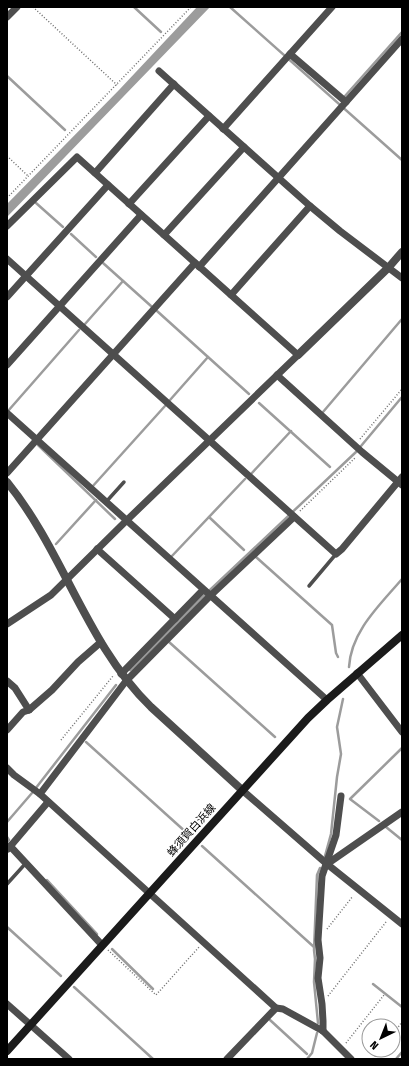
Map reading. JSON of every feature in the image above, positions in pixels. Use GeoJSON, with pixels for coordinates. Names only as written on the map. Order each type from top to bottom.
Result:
{"type":"FeatureCollection","features":[{"type":"Feature","properties":{"kind":"main road","name":"蜂須賀白浜線"},"geometry":{"type":"LineString","coordinates":[[7,1051],[149,892],[308,718],[326,700],[402,635]]}},
{"type":"Feature","properties":{"kind":"street"},"geometry":{"type":"LineString","coordinates":[[7,17],[16,7]]}},
{"type":"Feature","properties":{"kind":"street"},"geometry":{"type":"LineString","coordinates":[[223,129],[332,7]]}},
{"type":"Feature","properties":{"kind":"street"},"geometry":{"type":"LineString","coordinates":[[7,473],[113,355],[279,178],[402,39]]}},
{"type":"Feature","properties":{"kind":"street"},"geometry":{"type":"LineString","coordinates":[[288,56],[343,105]]}},
{"type":"Feature","properties":{"kind":"street"},"geometry":{"type":"LineString","coordinates":[[158,71],[310,206],[402,278]]}},
{"type":"Feature","properties":{"kind":"street"},"geometry":{"type":"LineString","coordinates":[[94,173],[174,84]]}},
{"type":"Feature","properties":{"kind":"street"},"geometry":{"type":"LineString","coordinates":[[129,204],[209,116]]}},
{"type":"Feature","properties":{"kind":"street"},"geometry":{"type":"LineString","coordinates":[[164,235],[244,147]]}},
{"type":"Feature","properties":{"kind":"street"},"geometry":{"type":"LineString","coordinates":[[7,226],[77,157],[298,356]]}},
{"type":"Feature","properties":{"kind":"street"},"geometry":{"type":"LineString","coordinates":[[7,297],[108,185]]}},
{"type":"Feature","properties":{"kind":"street"},"geometry":{"type":"LineString","coordinates":[[231,295],[310,206]]}},
{"type":"Feature","properties":{"kind":"street"},"geometry":{"type":"LineString","coordinates":[[7,365],[141,215]]}},
{"type":"Feature","properties":{"kind":"street"},"geometry":{"type":"LineString","coordinates":[[7,624],[51,595],[67,580],[97,549],[389,267],[402,252]]}},
{"type":"Feature","properties":{"kind":"street"},"geometry":{"type":"LineString","coordinates":[[7,259],[336,554],[401,481],[359,448],[277,375]]}},
{"type":"Feature","properties":{"kind":"street"},"geometry":{"type":"LineString","coordinates":[[7,413],[326,700]]}},
{"type":"Feature","properties":{"kind":"street"},"geometry":{"type":"LineString","coordinates":[[7,482],[35,521],[101,642],[122,675],[151,707],[242,790],[326,864],[402,924]]}},
{"type":"Feature","properties":{"kind":"street"},"geometry":{"type":"LineString","coordinates":[[122,675],[291,514]]}},
{"type":"Feature","properties":{"kind":"street"},"geometry":{"type":"LineString","coordinates":[[97,549],[175,619]]}},
{"type":"Feature","properties":{"kind":"street"},"geometry":{"type":"LineString","coordinates":[[36,792],[122,675],[175,619],[207,593]]}},
{"type":"Feature","properties":{"kind":"street"},"geometry":{"type":"LineString","coordinates":[[7,730],[23,712],[29,710],[52,690],[78,662],[101,642]]}},
{"type":"Feature","properties":{"kind":"street"},"geometry":{"type":"LineString","coordinates":[[357,673],[402,732]]}},
{"type":"Feature","properties":{"kind":"street"},"geometry":{"type":"LineString","coordinates":[[7,681],[15,688],[29,710]]}},
{"type":"Feature","properties":{"kind":"street"},"geometry":{"type":"LineString","coordinates":[[7,768],[48,802],[149,892],[276,1008],[283,1009],[323,1031],[351,1059]]}},
{"type":"Feature","properties":{"kind":"street"},"geometry":{"type":"LineString","coordinates":[[323,1031],[322,1004],[318,978],[320,958],[318,940],[322,876],[336,835],[341,796]]}},
{"type":"Feature","properties":{"kind":"street"},"geometry":{"type":"LineString","coordinates":[[48,802],[9,848],[26,863],[102,945]]}},
{"type":"Feature","properties":{"kind":"street"},"geometry":{"type":"LineString","coordinates":[[326,864],[402,812]]}},
{"type":"Feature","properties":{"kind":"street"},"geometry":{"type":"LineString","coordinates":[[7,1004],[69,1059]]}},
{"type":"Feature","properties":{"kind":"street"},"geometry":{"type":"LineString","coordinates":[[227,1059],[276,1008]]}},
{"type":"Feature","properties":{"kind":"lane"},"geometry":{"type":"LineString","coordinates":[[105,502],[124,482]]}},
{"type":"Feature","properties":{"kind":"lane"},"geometry":{"type":"LineString","coordinates":[[309,586],[336,554]]}},
{"type":"Feature","properties":{"kind":"lane"},"geometry":{"type":"LineString","coordinates":[[7,884],[26,863]]}},
{"type":"Feature","properties":{"kind":"path"},"geometry":{"type":"LineString","coordinates":[[33,7],[117,85]]}},
{"type":"Feature","properties":{"kind":"path"},"geometry":{"type":"LineString","coordinates":[[7,198],[191,7]]}},
{"type":"Feature","properties":{"kind":"path"},"geometry":{"type":"LineString","coordinates":[[7,156],[28,176]]}},
{"type":"Feature","properties":{"kind":"path"},"geometry":{"type":"LineString","coordinates":[[291,514],[359,448],[402,389]]}},
{"type":"Feature","properties":{"kind":"path"},"geometry":{"type":"LineString","coordinates":[[62,740],[122,675]]}},
{"type":"Feature","properties":{"kind":"path"},"geometry":{"type":"LineString","coordinates":[[318,940],[359,889]]}},
{"type":"Feature","properties":{"kind":"path"},"geometry":{"type":"LineString","coordinates":[[322,1004],[392,916]]}},
{"type":"Feature","properties":{"kind":"path"},"geometry":{"type":"LineString","coordinates":[[102,945],[156,995],[204,942]]}},
{"type":"Feature","properties":{"kind":"path"},"geometry":{"type":"LineString","coordinates":[[340,1048],[352,1036],[384,995]]}},
{"type":"Feature","properties":{"kind":"shaded area"},"geometry":{"type":"Polygon","coordinates":[[[197,7],[210,7],[7,217],[7,204],[119,90],[197,7]]]}},
{"type":"Feature","properties":{"kind":"waterway"},"geometry":{"type":"LineString","coordinates":[[134,7],[161,32]]}},
{"type":"Feature","properties":{"kind":"waterway"},"geometry":{"type":"LineString","coordinates":[[230,7],[402,160]]}},
{"type":"Feature","properties":{"kind":"waterway"},"geometry":{"type":"LineString","coordinates":[[345,96],[402,32]]}},
{"type":"Feature","properties":{"kind":"waterway"},"geometry":{"type":"LineString","coordinates":[[7,76],[65,130]]}},
{"type":"Feature","properties":{"kind":"waterway"},"geometry":{"type":"LineString","coordinates":[[36,203],[63,227]]}},
{"type":"Feature","properties":{"kind":"waterway"},"geometry":{"type":"LineString","coordinates":[[71,234],[96,257]]}},
{"type":"Feature","properties":{"kind":"waterway"},"geometry":{"type":"LineString","coordinates":[[103,263],[151,306]]}},
{"type":"Feature","properties":{"kind":"waterway"},"geometry":{"type":"LineString","coordinates":[[85,324],[123,281]]}},
{"type":"Feature","properties":{"kind":"waterway"},"geometry":{"type":"LineString","coordinates":[[157,311],[249,394]]}},
{"type":"Feature","properties":{"kind":"waterway"},"geometry":{"type":"LineString","coordinates":[[323,412],[402,319]]}},
{"type":"Feature","properties":{"kind":"waterway"},"geometry":{"type":"LineString","coordinates":[[8,411],[79,330]]}},
{"type":"Feature","properties":{"kind":"waterway"},"geometry":{"type":"LineString","coordinates":[[170,400],[208,357]]}},
{"type":"Feature","properties":{"kind":"waterway"},"geometry":{"type":"LineString","coordinates":[[130,670],[211,589],[356,452],[402,397]]}},
{"type":"Feature","properties":{"kind":"waterway"},"geometry":{"type":"LineString","coordinates":[[259,403],[330,467]]}},
{"type":"Feature","properties":{"kind":"waterway"},"geometry":{"type":"LineString","coordinates":[[92,487],[165,406]]}},
{"type":"Feature","properties":{"kind":"waterway"},"geometry":{"type":"LineString","coordinates":[[251,474],[291,431]]}},
{"type":"Feature","properties":{"kind":"waterway"},"geometry":{"type":"LineString","coordinates":[[38,445],[115,519]]}},
{"type":"Feature","properties":{"kind":"waterway"},"geometry":{"type":"LineString","coordinates":[[171,557],[245,479]]}},
{"type":"Feature","properties":{"kind":"waterway"},"geometry":{"type":"LineString","coordinates":[[56,544],[96,500]]}},
{"type":"Feature","properties":{"kind":"waterway"},"geometry":{"type":"LineString","coordinates":[[209,517],[244,550]]}},
{"type":"Feature","properties":{"kind":"waterway"},"geometry":{"type":"LineString","coordinates":[[256,557],[332,625],[336,653],[338,657]]}},
{"type":"Feature","properties":{"kind":"waterway"},"geometry":{"type":"LineString","coordinates":[[349,667],[351,654],[361,630],[376,609],[402,579]]}},
{"type":"Feature","properties":{"kind":"waterway"},"geometry":{"type":"LineString","coordinates":[[169,642],[275,737]]}},
{"type":"Feature","properties":{"kind":"waterway"},"geometry":{"type":"LineString","coordinates":[[7,822],[32,793],[116,685]]}},
{"type":"Feature","properties":{"kind":"waterway"},"geometry":{"type":"LineString","coordinates":[[325,856],[331,834],[341,754],[337,727],[343,699]]}},
{"type":"Feature","properties":{"kind":"waterway"},"geometry":{"type":"LineString","coordinates":[[86,742],[188,834]]}},
{"type":"Feature","properties":{"kind":"waterway"},"geometry":{"type":"LineString","coordinates":[[379,821],[350,799],[402,748]]}},
{"type":"Feature","properties":{"kind":"waterway"},"geometry":{"type":"LineString","coordinates":[[386,827],[402,840]]}},
{"type":"Feature","properties":{"kind":"waterway"},"geometry":{"type":"LineString","coordinates":[[7,837],[9,840],[7,842]]}},
{"type":"Feature","properties":{"kind":"waterway"},"geometry":{"type":"LineString","coordinates":[[202,846],[314,947]]}},
{"type":"Feature","properties":{"kind":"waterway"},"geometry":{"type":"LineString","coordinates":[[318,1023],[314,982],[314,950],[317,875],[320,868]]}},
{"type":"Feature","properties":{"kind":"waterway"},"geometry":{"type":"LineString","coordinates":[[47,880],[97,934]]}},
{"type":"Feature","properties":{"kind":"waterway"},"geometry":{"type":"LineString","coordinates":[[7,927],[61,976]]}},
{"type":"Feature","properties":{"kind":"waterway"},"geometry":{"type":"LineString","coordinates":[[112,949],[153,989]]}},
{"type":"Feature","properties":{"kind":"waterway"},"geometry":{"type":"LineString","coordinates":[[373,984],[402,1007]]}},
{"type":"Feature","properties":{"kind":"waterway"},"geometry":{"type":"LineString","coordinates":[[74,987],[153,1059]]}},
{"type":"Feature","properties":{"kind":"waterway"},"geometry":{"type":"LineString","coordinates":[[270,1020],[307,1054]]}},
{"type":"Feature","properties":{"kind":"waterway"},"geometry":{"type":"LineString","coordinates":[[307,1059],[312,1053],[317,1033]]}},
{"type":"Feature","properties":{"kind":"waterway"},"geometry":{"type":"LineString","coordinates":[[396,1059],[402,1052]]}}]}
